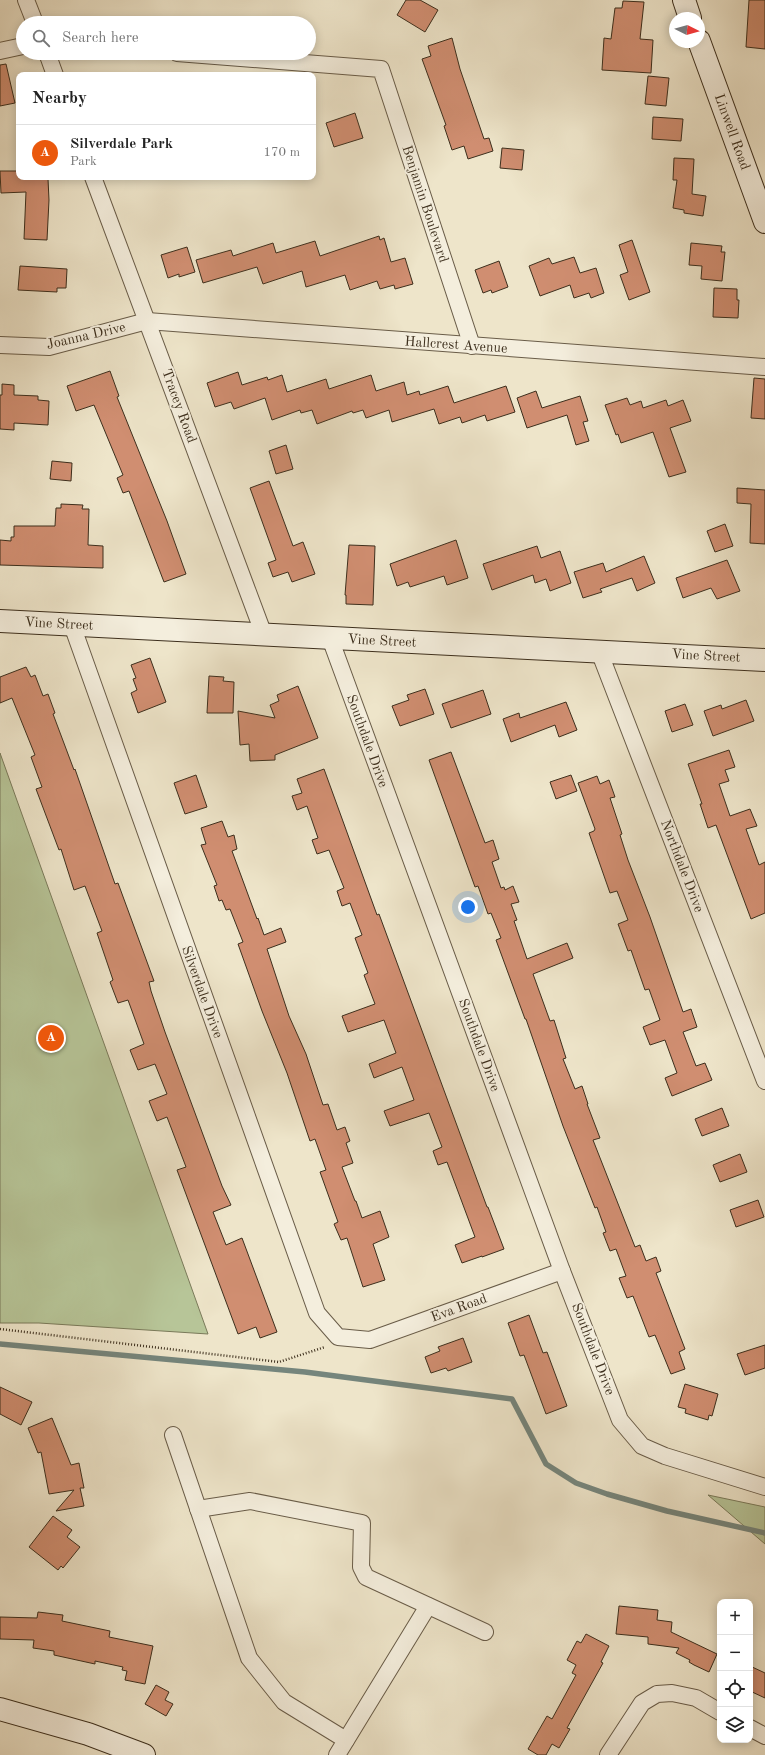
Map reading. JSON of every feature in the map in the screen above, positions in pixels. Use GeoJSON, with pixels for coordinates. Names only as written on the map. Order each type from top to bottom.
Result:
{"type":"FeatureCollection","features":[{"type":"Feature","properties":{"kind":"street"},"geometry":{"type":"LineString","coordinates":[[26,0],[32,16]]}},
{"type":"Feature","properties":{"kind":"street"},"geometry":{"type":"LineString","coordinates":[[684,0],[688,12]]}},
{"type":"Feature","properties":{"kind":"street"},"geometry":{"type":"LineString","coordinates":[[0,51],[16,48]]}},
{"type":"Feature","properties":{"kind":"street","name":"Linwell Road"},"geometry":{"type":"LineString","coordinates":[[702,48],[760,197],[765,222]]}},
{"type":"Feature","properties":{"kind":"street"},"geometry":{"type":"LineString","coordinates":[[50,60],[54,72]]}},
{"type":"Feature","properties":{"kind":"street","name":"Benjamin Boulevard"},"geometry":{"type":"LineString","coordinates":[[268,60],[381,69],[472,346]]}},
{"type":"Feature","properties":{"kind":"street","name":"Tracey Road"},"geometry":{"type":"LineString","coordinates":[[94,180],[264,636]]}},
{"type":"Feature","properties":{"kind":"street","name":"Hallcrest Avenue"},"geometry":{"type":"LineString","coordinates":[[147,321],[765,367]]}},
{"type":"Feature","properties":{"kind":"street","name":"Joanna Drive"},"geometry":{"type":"LineString","coordinates":[[0,345],[49,347],[147,321]]}},
{"type":"Feature","properties":{"kind":"street","name":"Vine Street"},"geometry":{"type":"LineString","coordinates":[[0,621],[264,636],[765,660]]}},
{"type":"Feature","properties":{"kind":"street","name":"Silverdale Drive"},"geometry":{"type":"LineString","coordinates":[[72,625],[317,1313],[338,1337],[354,1338]]}},
{"type":"Feature","properties":{"kind":"street","name":"Southdale Drive"},"geometry":{"type":"LineString","coordinates":[[330,638],[562,1271],[620,1420],[642,1446],[665,1456],[765,1488]]}},
{"type":"Feature","properties":{"kind":"street","name":"Northdale Drive"},"geometry":{"type":"LineString","coordinates":[[599,651],[765,1081]]}},
{"type":"Feature","properties":{"kind":"street","name":"Eva Road"},"geometry":{"type":"LineString","coordinates":[[354,1338],[370,1340],[562,1271]]}},
{"type":"Feature","properties":{"kind":"street"},"geometry":{"type":"LineString","coordinates":[[173,1434],[248,1658],[284,1702],[346,1740]]}},
{"type":"Feature","properties":{"kind":"street"},"geometry":{"type":"LineString","coordinates":[[198,1509],[250,1501],[362,1523],[361,1567],[366,1577],[485,1632]]}},
{"type":"Feature","properties":{"kind":"street"},"geometry":{"type":"LineString","coordinates":[[337,1755],[428,1606]]}},
{"type":"Feature","properties":{"kind":"street"},"geometry":{"type":"LineString","coordinates":[[608,1755],[642,1703],[656,1694],[672,1693],[696,1698],[717,1710]]}},
{"type":"Feature","properties":{"kind":"street"},"geometry":{"type":"LineString","coordinates":[[0,1709],[88,1734],[144,1755]]}},
{"type":"Feature","properties":{"kind":"street"},"geometry":{"type":"LineString","coordinates":[[753,1730],[765,1736]]}},
{"type":"Feature","properties":{"kind":"path"},"geometry":{"type":"LineString","coordinates":[[0,1330],[278,1362],[354,1338]]}},
{"type":"Feature","properties":{"kind":"green space"},"geometry":{"type":"Polygon","coordinates":[[[0,753],[208,1334],[39,1323],[0,1323],[0,753]]]}},
{"type":"Feature","properties":{"kind":"green space"},"geometry":{"type":"Polygon","coordinates":[[[708,1495],[765,1507],[765,1544],[708,1495]]]}},
{"type":"Feature","properties":{"kind":"building"},"geometry":{"type":"Polygon","coordinates":[[[406,0],[420,0],[438,10],[425,32],[397,15],[406,0]]]}},
{"type":"Feature","properties":{"kind":"building"},"geometry":{"type":"Polygon","coordinates":[[[749,0],[765,0],[765,49],[746,47],[749,0]]]}},
{"type":"Feature","properties":{"kind":"building"},"geometry":{"type":"Polygon","coordinates":[[[623,1],[644,2],[640,39],[653,40],[651,73],[602,70],[604,38],[611,39],[615,8],[622,8],[623,1]]]}},
{"type":"Feature","properties":{"kind":"building"},"geometry":{"type":"Polygon","coordinates":[[[452,38],[460,69],[484,139],[489,138],[493,151],[468,159],[464,146],[452,150],[444,126],[446,125],[422,59],[431,56],[428,46],[452,38]]]}},
{"type":"Feature","properties":{"kind":"building"},"geometry":{"type":"Polygon","coordinates":[[[6,64],[15,103],[0,106],[0,65],[6,64]]]}},
{"type":"Feature","properties":{"kind":"building"},"geometry":{"type":"Polygon","coordinates":[[[648,76],[669,78],[666,106],[645,104],[648,76]]]}},
{"type":"Feature","properties":{"kind":"building"},"geometry":{"type":"Polygon","coordinates":[[[355,113],[363,138],[334,147],[326,123],[355,113]]]}},
{"type":"Feature","properties":{"kind":"building"},"geometry":{"type":"Polygon","coordinates":[[[653,117],[683,119],[681,141],[652,139],[653,117]]]}},
{"type":"Feature","properties":{"kind":"building"},"geometry":{"type":"Polygon","coordinates":[[[502,148],[524,150],[522,170],[500,168],[502,148]]]}},
{"type":"Feature","properties":{"kind":"building"},"geometry":{"type":"Polygon","coordinates":[[[674,158],[694,159],[692,194],[706,196],[703,216],[684,213],[684,210],[673,208],[677,180],[673,180],[674,158]]]}},
{"type":"Feature","properties":{"kind":"building"},"geometry":{"type":"Polygon","coordinates":[[[0,171],[16,171],[16,180],[48,180],[49,200],[47,240],[24,239],[26,192],[1,193],[0,171]]]}},
{"type":"Feature","properties":{"kind":"building"},"geometry":{"type":"Polygon","coordinates":[[[379,236],[380,240],[384,238],[391,262],[405,258],[413,284],[395,289],[394,285],[380,289],[377,281],[350,290],[345,275],[306,287],[302,271],[263,284],[257,267],[203,283],[196,260],[231,250],[233,256],[273,243],[276,253],[315,241],[320,256],[379,236]]]}},
{"type":"Feature","properties":{"kind":"building"},"geometry":{"type":"Polygon","coordinates":[[[632,240],[650,292],[629,300],[620,275],[628,272],[619,245],[632,240]]]}},
{"type":"Feature","properties":{"kind":"building"},"geometry":{"type":"Polygon","coordinates":[[[691,243],[722,246],[721,252],[725,252],[722,281],[701,279],[702,266],[689,265],[691,243]]]}},
{"type":"Feature","properties":{"kind":"building"},"geometry":{"type":"Polygon","coordinates":[[[187,247],[195,272],[179,277],[179,274],[168,278],[161,255],[187,247]]]}},
{"type":"Feature","properties":{"kind":"building"},"geometry":{"type":"Polygon","coordinates":[[[574,257],[580,273],[596,268],[604,293],[591,298],[589,293],[574,298],[570,285],[540,296],[529,266],[549,258],[552,264],[574,257]]]}},
{"type":"Feature","properties":{"kind":"building"},"geometry":{"type":"Polygon","coordinates":[[[499,261],[508,287],[492,293],[491,290],[483,293],[475,270],[499,261]]]}},
{"type":"Feature","properties":{"kind":"building"},"geometry":{"type":"Polygon","coordinates":[[[20,266],[67,269],[66,288],[57,288],[57,292],[18,290],[20,266]]]}},
{"type":"Feature","properties":{"kind":"building"},"geometry":{"type":"Polygon","coordinates":[[[714,288],[737,289],[737,300],[739,300],[738,318],[713,317],[714,288]]]}},
{"type":"Feature","properties":{"kind":"building"},"geometry":{"type":"Polygon","coordinates":[[[110,371],[119,396],[117,397],[167,521],[186,574],[164,582],[129,491],[123,493],[117,478],[123,475],[94,405],[76,411],[67,386],[110,371]]]}},
{"type":"Feature","properties":{"kind":"building"},"geometry":{"type":"Polygon","coordinates":[[[238,372],[242,385],[267,377],[268,380],[282,375],[287,392],[326,379],[329,389],[371,375],[376,391],[404,382],[407,395],[419,391],[420,395],[448,386],[454,403],[506,386],[515,412],[487,421],[485,415],[462,423],[460,417],[439,424],[434,409],[392,422],[389,410],[366,418],[363,410],[353,413],[352,411],[317,424],[312,410],[301,413],[300,410],[272,420],[265,398],[234,409],[231,402],[215,407],[207,383],[238,372]]]}},
{"type":"Feature","properties":{"kind":"building"},"geometry":{"type":"Polygon","coordinates":[[[754,378],[765,379],[765,419],[751,418],[754,378]]]}},
{"type":"Feature","properties":{"kind":"building"},"geometry":{"type":"Polygon","coordinates":[[[2,384],[14,385],[14,395],[38,396],[38,400],[49,401],[48,425],[14,423],[14,430],[0,429],[0,395],[2,395],[2,384]]]}},
{"type":"Feature","properties":{"kind":"building"},"geometry":{"type":"Polygon","coordinates":[[[536,391],[542,408],[580,396],[588,421],[583,422],[589,441],[576,445],[567,415],[527,428],[517,398],[536,391]]]}},
{"type":"Feature","properties":{"kind":"building"},"geometry":{"type":"Polygon","coordinates":[[[627,398],[630,405],[641,401],[643,408],[666,400],[668,406],[683,400],[691,421],[670,428],[686,472],[669,477],[653,432],[621,443],[618,434],[616,435],[605,405],[627,398]]]}},
{"type":"Feature","properties":{"kind":"building"},"geometry":{"type":"Polygon","coordinates":[[[286,445],[293,469],[276,474],[269,451],[286,445]]]}},
{"type":"Feature","properties":{"kind":"building"},"geometry":{"type":"Polygon","coordinates":[[[52,461],[72,463],[71,481],[50,479],[52,461]]]}},
{"type":"Feature","properties":{"kind":"building"},"geometry":{"type":"Polygon","coordinates":[[[269,481],[293,546],[303,542],[315,574],[292,582],[288,572],[273,577],[268,563],[276,560],[250,488],[269,481]]]}},
{"type":"Feature","properties":{"kind":"building"},"geometry":{"type":"Polygon","coordinates":[[[737,488],[765,490],[765,544],[750,543],[751,504],[737,503],[737,488]]]}},
{"type":"Feature","properties":{"kind":"building"},"geometry":{"type":"Polygon","coordinates":[[[61,504],[83,505],[82,509],[89,509],[88,545],[103,546],[103,568],[0,565],[0,540],[11,541],[11,537],[14,537],[14,526],[55,526],[56,508],[61,508],[61,504]]]}},
{"type":"Feature","properties":{"kind":"building"},"geometry":{"type":"Polygon","coordinates":[[[725,524],[733,546],[715,552],[707,531],[725,524]]]}},
{"type":"Feature","properties":{"kind":"building"},"geometry":{"type":"Polygon","coordinates":[[[456,540],[468,578],[447,585],[444,576],[410,587],[408,582],[397,586],[390,564],[456,540]]]}},
{"type":"Feature","properties":{"kind":"building"},"geometry":{"type":"Polygon","coordinates":[[[349,545],[375,546],[373,605],[346,604],[345,595],[349,545]]]}},
{"type":"Feature","properties":{"kind":"building"},"geometry":{"type":"Polygon","coordinates":[[[537,546],[541,558],[560,551],[571,583],[550,591],[546,579],[535,583],[533,575],[492,590],[483,564],[537,546]]]}},
{"type":"Feature","properties":{"kind":"building"},"geometry":{"type":"Polygon","coordinates":[[[644,556],[655,583],[637,591],[632,578],[600,589],[602,592],[583,598],[574,572],[603,563],[606,572],[644,556]]]}},
{"type":"Feature","properties":{"kind":"building"},"geometry":{"type":"Polygon","coordinates":[[[727,560],[740,591],[717,599],[711,588],[683,598],[676,578],[727,560]]]}},
{"type":"Feature","properties":{"kind":"building"},"geometry":{"type":"Polygon","coordinates":[[[150,658],[166,702],[138,713],[131,693],[137,690],[133,679],[136,678],[131,665],[150,658]]]}},
{"type":"Feature","properties":{"kind":"building"},"geometry":{"type":"Polygon","coordinates":[[[26,667],[31,677],[35,675],[43,696],[48,694],[55,713],[53,714],[74,770],[75,769],[115,884],[118,883],[154,981],[149,982],[165,1032],[222,1186],[231,1205],[213,1212],[226,1245],[242,1238],[277,1332],[260,1338],[256,1327],[238,1334],[177,1170],[186,1167],[167,1117],[157,1121],[149,1101],[167,1094],[155,1064],[138,1070],[130,1050],[144,1044],[128,1000],[118,1003],[110,982],[113,980],[97,933],[102,931],[85,886],[74,890],[61,849],[59,850],[36,789],[42,787],[31,757],[35,755],[12,698],[0,703],[0,677],[26,667]]]}},
{"type":"Feature","properties":{"kind":"building"},"geometry":{"type":"Polygon","coordinates":[[[209,676],[224,677],[223,681],[234,682],[233,713],[207,713],[209,676]]]}},
{"type":"Feature","properties":{"kind":"building"},"geometry":{"type":"Polygon","coordinates":[[[298,686],[318,738],[275,755],[275,760],[250,761],[249,744],[240,745],[238,711],[275,718],[270,705],[279,701],[277,695],[298,686]]]}},
{"type":"Feature","properties":{"kind":"building"},"geometry":{"type":"Polygon","coordinates":[[[425,689],[434,714],[400,726],[392,706],[409,700],[407,695],[425,689]]]}},
{"type":"Feature","properties":{"kind":"building"},"geometry":{"type":"Polygon","coordinates":[[[483,690],[491,714],[451,728],[442,704],[483,690]]]}},
{"type":"Feature","properties":{"kind":"building"},"geometry":{"type":"Polygon","coordinates":[[[746,700],[754,721],[713,736],[704,711],[721,705],[722,709],[746,700]]]}},
{"type":"Feature","properties":{"kind":"building"},"geometry":{"type":"Polygon","coordinates":[[[566,702],[577,730],[559,737],[555,725],[511,742],[503,719],[519,713],[520,718],[566,702]]]}},
{"type":"Feature","properties":{"kind":"building"},"geometry":{"type":"Polygon","coordinates":[[[685,704],[693,725],[672,732],[665,711],[685,704]]]}},
{"type":"Feature","properties":{"kind":"building"},"geometry":{"type":"Polygon","coordinates":[[[729,750],[735,767],[725,770],[729,781],[719,784],[730,816],[750,809],[757,826],[746,829],[759,865],[765,862],[765,913],[751,919],[716,825],[708,828],[700,804],[702,804],[688,764],[729,750]]]}},
{"type":"Feature","properties":{"kind":"building"},"geometry":{"type":"Polygon","coordinates":[[[451,752],[485,843],[493,840],[499,859],[492,862],[501,888],[504,887],[505,890],[513,886],[519,902],[511,904],[517,920],[514,921],[527,959],[567,943],[573,958],[533,974],[550,1021],[554,1020],[566,1058],[563,1059],[575,1089],[582,1086],[600,1138],[593,1140],[635,1247],[640,1245],[646,1261],[656,1257],[661,1271],[656,1273],[685,1349],[679,1352],[685,1369],[671,1374],[655,1335],[649,1337],[633,1296],[627,1298],[619,1278],[626,1276],[616,1249],[610,1251],[603,1233],[606,1232],[597,1207],[595,1208],[563,1126],[526,1019],[496,940],[501,938],[491,913],[488,914],[478,886],[475,887],[429,760],[451,752]]]}},
{"type":"Feature","properties":{"kind":"building"},"geometry":{"type":"Polygon","coordinates":[[[324,769],[377,915],[379,914],[487,1207],[504,1249],[482,1257],[462,1263],[455,1245],[475,1237],[447,1162],[438,1165],[433,1151],[442,1147],[429,1113],[390,1126],[384,1111],[414,1100],[402,1067],[374,1078],[369,1064],[396,1053],[384,1020],[348,1032],[342,1016],[375,1004],[364,975],[368,973],[355,938],[362,935],[350,903],[342,906],[337,891],[344,888],[329,850],[317,854],[312,840],[318,838],[307,806],[297,810],[292,796],[302,793],[297,779],[324,769]]]}},
{"type":"Feature","properties":{"kind":"building"},"geometry":{"type":"Polygon","coordinates":[[[196,775],[207,807],[185,814],[174,783],[196,775]]]}},
{"type":"Feature","properties":{"kind":"building"},"geometry":{"type":"Polygon","coordinates":[[[571,775],[577,791],[556,799],[550,782],[571,775]]]}},
{"type":"Feature","properties":{"kind":"building"},"geometry":{"type":"Polygon","coordinates":[[[597,776],[600,784],[609,780],[615,797],[610,798],[622,834],[620,835],[628,860],[650,917],[683,1012],[691,1009],[697,1027],[683,1032],[696,1066],[705,1063],[712,1080],[672,1096],[665,1078],[677,1073],[665,1040],[650,1045],[643,1027],[660,1020],[649,989],[645,990],[631,950],[628,951],[618,924],[628,920],[617,891],[610,893],[589,833],[595,829],[578,783],[597,776]]]}},
{"type":"Feature","properties":{"kind":"building"},"geometry":{"type":"Polygon","coordinates":[[[222,821],[228,837],[234,835],[237,849],[232,851],[264,935],[281,928],[286,942],[267,949],[289,1016],[306,1054],[323,1105],[328,1104],[337,1130],[345,1127],[350,1141],[346,1143],[353,1163],[342,1167],[362,1218],[380,1211],[389,1237],[373,1244],[385,1280],[363,1287],[347,1238],[341,1240],[334,1224],[338,1222],[320,1172],[326,1170],[315,1139],[310,1141],[287,1073],[262,1011],[238,944],[243,942],[230,909],[226,910],[222,900],[219,901],[214,886],[217,885],[201,845],[206,844],[201,828],[222,821]]]}},
{"type":"Feature","properties":{"kind":"building"},"geometry":{"type":"Polygon","coordinates":[[[722,1108],[729,1126],[702,1136],[695,1119],[722,1108]]]}},
{"type":"Feature","properties":{"kind":"building"},"geometry":{"type":"Polygon","coordinates":[[[740,1154],[747,1172],[720,1182],[713,1165],[740,1154]]]}},
{"type":"Feature","properties":{"kind":"building"},"geometry":{"type":"Polygon","coordinates":[[[758,1200],[764,1217],[736,1227],[730,1210],[758,1200]]]}},
{"type":"Feature","properties":{"kind":"building"},"geometry":{"type":"Polygon","coordinates":[[[529,1315],[543,1353],[547,1352],[567,1406],[546,1414],[524,1355],[520,1356],[508,1323],[529,1315]]]}},
{"type":"Feature","properties":{"kind":"building"},"geometry":{"type":"Polygon","coordinates":[[[463,1338],[472,1362],[448,1371],[446,1368],[431,1373],[425,1357],[440,1351],[438,1347],[463,1338]]]}},
{"type":"Feature","properties":{"kind":"building"},"geometry":{"type":"Polygon","coordinates":[[[765,1345],[765,1368],[745,1375],[737,1354],[765,1345]]]}},
{"type":"Feature","properties":{"kind":"building"},"geometry":{"type":"Polygon","coordinates":[[[685,1384],[718,1394],[712,1416],[709,1415],[708,1420],[685,1413],[686,1409],[678,1407],[685,1384]]]}},
{"type":"Feature","properties":{"kind":"building"},"geometry":{"type":"Polygon","coordinates":[[[0,1387],[32,1402],[21,1425],[0,1414],[0,1387]]]}},
{"type":"Feature","properties":{"kind":"building"},"geometry":{"type":"Polygon","coordinates":[[[52,1418],[71,1465],[79,1463],[84,1488],[80,1488],[84,1506],[56,1511],[74,1490],[49,1494],[41,1452],[38,1453],[28,1428],[52,1418]]]}},
{"type":"Feature","properties":{"kind":"building"},"geometry":{"type":"Polygon","coordinates":[[[53,1516],[72,1530],[67,1537],[80,1547],[63,1568],[61,1566],[58,1570],[29,1547],[53,1516]]]}},
{"type":"Feature","properties":{"kind":"building"},"geometry":{"type":"Polygon","coordinates":[[[619,1606],[658,1610],[657,1620],[672,1622],[671,1632],[717,1654],[709,1672],[694,1665],[689,1662],[690,1660],[676,1653],[679,1648],[648,1644],[648,1637],[616,1634],[619,1606]]]}},
{"type":"Feature","properties":{"kind":"building"},"geometry":{"type":"Polygon","coordinates":[[[38,1612],[63,1615],[62,1621],[110,1631],[109,1637],[153,1646],[145,1684],[125,1680],[127,1671],[122,1670],[123,1667],[95,1661],[95,1664],[54,1655],[54,1651],[33,1648],[34,1640],[0,1639],[0,1617],[37,1618],[38,1612]]]}},
{"type":"Feature","properties":{"kind":"building"},"geometry":{"type":"Polygon","coordinates":[[[586,1634],[609,1646],[601,1662],[603,1663],[567,1728],[570,1729],[559,1748],[552,1744],[546,1755],[538,1755],[528,1749],[547,1716],[552,1719],[576,1675],[572,1673],[576,1665],[567,1660],[577,1641],[581,1643],[586,1634]]]}},
{"type":"Feature","properties":{"kind":"building"},"geometry":{"type":"Polygon","coordinates":[[[753,1667],[765,1673],[765,1698],[753,1692],[753,1667]]]}},
{"type":"Feature","properties":{"kind":"building"},"geometry":{"type":"Polygon","coordinates":[[[156,1685],[169,1692],[165,1700],[173,1704],[166,1716],[145,1704],[156,1685]]]}},
{"type":"Feature","properties":{"kind":"waterway"},"geometry":{"type":"LineString","coordinates":[[0,1344],[305,1372],[512,1399],[546,1464],[576,1483],[607,1494],[667,1511],[765,1533]]}},
{"type":"Feature","properties":{"kind":"place","name":"Silverdale Park"},"geometry":{"type":"Point","coordinates":[51,1038]}}]}
